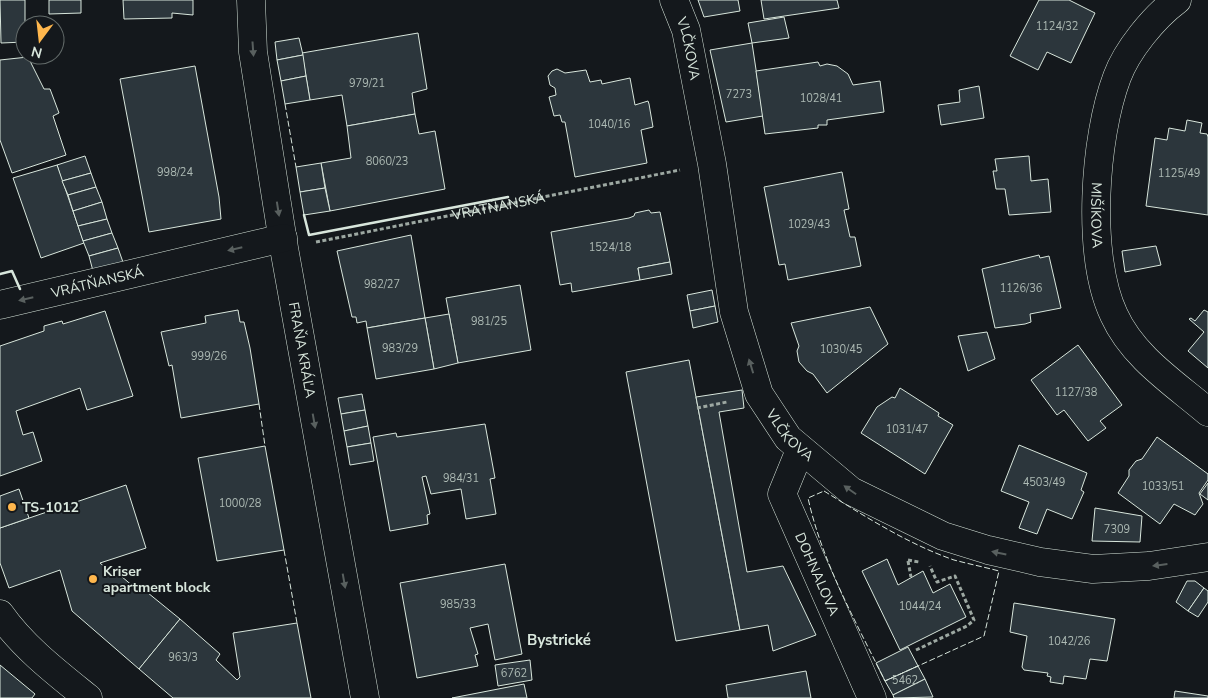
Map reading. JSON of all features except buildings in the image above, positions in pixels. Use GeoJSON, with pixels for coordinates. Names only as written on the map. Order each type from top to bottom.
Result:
{"type":"FeatureCollection","features":[{"type":"Feature","properties":{"kind":"street","name":"FRAŇA KRÁĽA"},"geometry":{"type":"LineString","coordinates":[[252,0],[253,52],[283,243],[365,698]]}},
{"type":"Feature","properties":{"kind":"street","name":"VLČKOVA"},"geometry":{"type":"LineString","coordinates":[[674,0],[686,30],[712,164],[734,312],[759,394],[788,438],[852,492],[943,536],[988,550],[1040,562],[1093,568],[1149,566],[1208,557]]}},
{"type":"Feature","properties":{"kind":"street","name":"MIŠÍKOVA"},"geometry":{"type":"LineString","coordinates":[[1177,0],[1161,11],[1128,56],[1117,78],[1099,159],[1097,249],[1106,295],[1114,316],[1128,338],[1146,360],[1208,412]]}},
{"type":"Feature","properties":{"kind":"street","name":"VRÁTŇANSKÁ"},"geometry":{"type":"LineString","coordinates":[[0,305],[283,243]]}},
{"type":"Feature","properties":{"kind":"street","name":"DOHNALOVA"},"geometry":{"type":"LineString","coordinates":[[800,450],[782,494],[872,698]]}},
{"type":"Feature","properties":{"kind":"street"},"geometry":{"type":"LineString","coordinates":[[0,614],[9,627],[45,662],[88,698]]}},
{"type":"Feature","properties":{"kind":"path","name":"VRÁTŇANSKÁ"},"geometry":{"type":"LineString","coordinates":[[283,243],[712,164]]}},
{"type":"Feature","properties":{"kind":"path"},"geometry":{"type":"LineString","coordinates":[[911,577],[908,560],[913,552]]}},
{"type":"Feature","properties":{"kind":"path"},"geometry":{"type":"LineString","coordinates":[[908,560],[929,562],[937,582],[955,576],[974,620],[967,626],[916,650]]}},
{"type":"Feature","properties":{"kind":"fence"},"geometry":{"type":"LineString","coordinates":[[285,104],[296,167]]}},
{"type":"Feature","properties":{"kind":"fence"},"geometry":{"type":"LineString","coordinates":[[259,404],[265,446]]}},
{"type":"Feature","properties":{"kind":"fence"},"geometry":{"type":"LineString","coordinates":[[824,491],[887,529],[937,554],[999,571],[984,636],[885,681],[841,591],[814,522],[808,498],[824,491]]}},
{"type":"Feature","properties":{"kind":"fence"},"geometry":{"type":"LineString","coordinates":[[284,550],[297,623]]}},
{"type":"Feature","properties":{"kind":"wall"},"geometry":{"type":"LineString","coordinates":[[304,215],[309,235],[508,197]]}},
{"type":"Feature","properties":{"kind":"wall"},"geometry":{"type":"LineString","coordinates":[[0,274],[12,271],[20,289]]}},
{"type":"Feature","properties":{"kind":"place","name":"TS-1012"},"geometry":{"type":"Point","coordinates":[12,507]}},
{"type":"Feature","properties":{"kind":"place","name":"Kriser apartment block"},"geometry":{"type":"Point","coordinates":[93,579]}},
{"type":"Feature","properties":{"kind":"district","name":"Bystrické"},"geometry":{"type":"Point","coordinates":[559,640]}}]}
